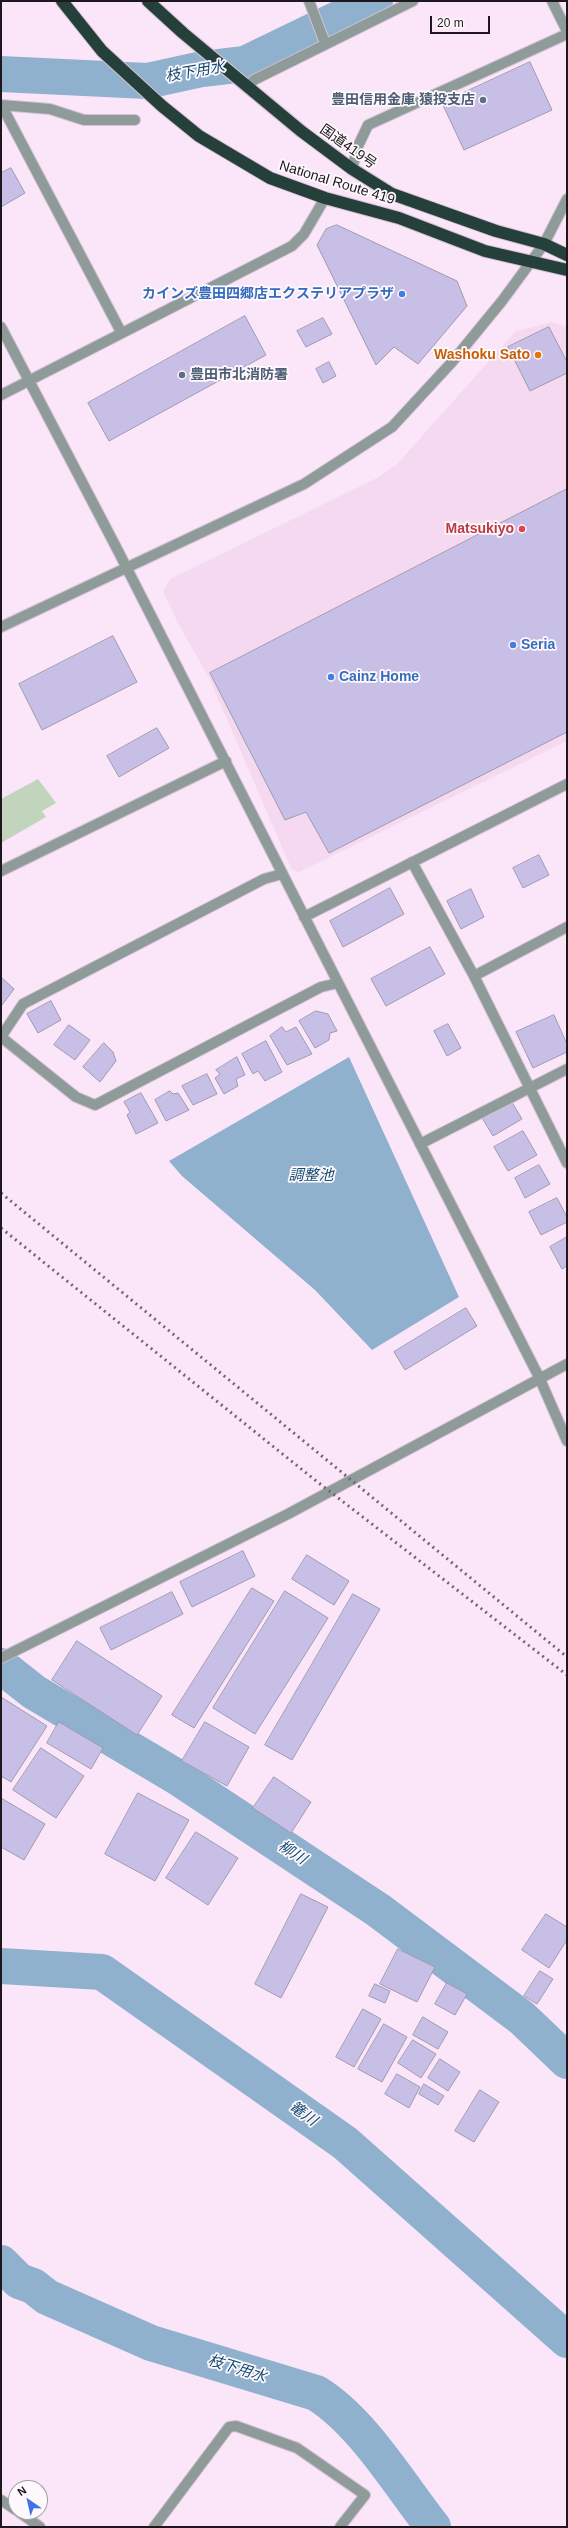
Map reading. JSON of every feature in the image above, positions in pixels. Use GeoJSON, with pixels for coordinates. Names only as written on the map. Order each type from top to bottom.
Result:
{"type":"FeatureCollection","features":[{"type":"Feature","properties":{"kind":"highway","name":"National Route 419"},"geometry":{"type":"LineString","coordinates":[[62,1],[102,51],[162,106],[199,136],[270,178],[325,198],[399,218],[485,251],[567,270]]}},
{"type":"Feature","properties":{"kind":"highway","name":"国道419号"},"geometry":{"type":"LineString","coordinates":[[148,1],[182,33],[247,87],[352,169],[392,194],[496,231],[544,244],[567,256]]}},
{"type":"Feature","properties":{"kind":"street"},"geometry":{"type":"LineString","coordinates":[[247,87],[254,80],[413,1]]}},
{"type":"Feature","properties":{"kind":"street"},"geometry":{"type":"LineString","coordinates":[[552,1],[567,31]]}},
{"type":"Feature","properties":{"kind":"street"},"geometry":{"type":"LineString","coordinates":[[309,4],[326,43]]}},
{"type":"Feature","properties":{"kind":"street"},"geometry":{"type":"LineString","coordinates":[[352,169],[358,146],[368,125],[567,34]]}},
{"type":"Feature","properties":{"kind":"street"},"geometry":{"type":"LineString","coordinates":[[2,106],[50,109],[84,120],[135,120]]}},
{"type":"Feature","properties":{"kind":"street"},"geometry":{"type":"LineString","coordinates":[[2,106],[121,332]]}},
{"type":"Feature","properties":{"kind":"street"},"geometry":{"type":"LineString","coordinates":[[1,395],[121,332],[292,246],[304,234],[325,198]]}},
{"type":"Feature","properties":{"kind":"street"},"geometry":{"type":"LineString","coordinates":[[1,627],[304,484],[392,427],[452,362],[544,244],[567,199]]}},
{"type":"Feature","properties":{"kind":"street"},"geometry":{"type":"LineString","coordinates":[[1,328],[30,381],[226,761],[539,1378],[567,1441]]}},
{"type":"Feature","properties":{"kind":"street"},"geometry":{"type":"LineString","coordinates":[[1,871],[226,761]]}},
{"type":"Feature","properties":{"kind":"street"},"geometry":{"type":"LineString","coordinates":[[304,917],[567,784]]}},
{"type":"Feature","properties":{"kind":"street"},"geometry":{"type":"LineString","coordinates":[[412,862],[474,976],[567,1163]]}},
{"type":"Feature","properties":{"kind":"street"},"geometry":{"type":"LineString","coordinates":[[282,874],[264,879],[23,1004],[1,1037],[76,1097],[94,1105],[321,987],[338,983]]}},
{"type":"Feature","properties":{"kind":"street"},"geometry":{"type":"LineString","coordinates":[[474,976],[567,927]]}},
{"type":"Feature","properties":{"kind":"street"},"geometry":{"type":"LineString","coordinates":[[420,1144],[567,1069]]}},
{"type":"Feature","properties":{"kind":"street"},"geometry":{"type":"LineString","coordinates":[[1,1658],[14,1653],[343,1485],[567,1364]]}},
{"type":"Feature","properties":{"kind":"street"},"geometry":{"type":"LineString","coordinates":[[154,2527],[229,2428],[236,2426],[297,2448],[365,2495],[340,2527]]}},
{"type":"Feature","properties":{"kind":"street"},"geometry":{"type":"LineString","coordinates":[[30,2520],[40,2527]]}},
{"type":"Feature","properties":{"kind":"shaded area"},"geometry":{"type":"Polygon","coordinates":[[[552,322],[567,327],[567,741],[299,872],[292,870],[209,678],[179,625],[163,592],[170,579],[377,478],[397,464],[515,332],[552,322]]]}},
{"type":"Feature","properties":{"kind":"green space"},"geometry":{"type":"Polygon","coordinates":[[[38,779],[56,803],[42,811],[46,817],[1,843],[1,799],[38,779]]]}},
{"type":"Feature","properties":{"kind":"water","name":"調整池"},"geometry":{"type":"Polygon","coordinates":[[[349,1057],[459,1297],[372,1350],[315,1290],[182,1176],[169,1161],[349,1057]]]}},
{"type":"Feature","properties":{"kind":"building"},"geometry":{"type":"Polygon","coordinates":[[[530,62],[552,110],[464,150],[442,103],[530,62]]]}},
{"type":"Feature","properties":{"kind":"building"},"geometry":{"type":"Polygon","coordinates":[[[11,168],[25,193],[1,207],[1,173],[11,168]]]}},
{"type":"Feature","properties":{"kind":"building","name":"カインズ豊田四郷店エクステリアプラザ"},"geometry":{"type":"Polygon","coordinates":[[[337,225],[457,281],[467,306],[418,364],[394,347],[376,365],[317,245],[326,229],[337,225]]]}},
{"type":"Feature","properties":{"kind":"building"},"geometry":{"type":"Polygon","coordinates":[[[245,316],[266,355],[109,441],[88,403],[245,316]]]}},
{"type":"Feature","properties":{"kind":"building"},"geometry":{"type":"Polygon","coordinates":[[[323,318],[332,334],[306,347],[297,331],[323,318]]]}},
{"type":"Feature","properties":{"kind":"building","name":"Washoku Sato"},"geometry":{"type":"Polygon","coordinates":[[[549,327],[567,362],[567,373],[530,391],[508,347],[549,327]]]}},
{"type":"Feature","properties":{"kind":"building"},"geometry":{"type":"Polygon","coordinates":[[[329,362],[336,376],[323,383],[316,369],[329,362]]]}},
{"type":"Feature","properties":{"kind":"building"},"geometry":{"type":"Polygon","coordinates":[[[567,489],[567,732],[329,853],[306,812],[285,820],[210,673],[567,489]]]}},
{"type":"Feature","properties":{"kind":"building"},"geometry":{"type":"Polygon","coordinates":[[[113,636],[137,682],[42,730],[19,684],[113,636]]]}},
{"type":"Feature","properties":{"kind":"building"},"geometry":{"type":"Polygon","coordinates":[[[157,728],[169,748],[119,777],[107,756],[157,728]]]}},
{"type":"Feature","properties":{"kind":"building"},"geometry":{"type":"Polygon","coordinates":[[[539,855],[549,875],[523,888],[513,868],[539,855]]]}},
{"type":"Feature","properties":{"kind":"building"},"geometry":{"type":"Polygon","coordinates":[[[390,888],[404,914],[343,947],[330,921],[390,888]]]}},
{"type":"Feature","properties":{"kind":"building"},"geometry":{"type":"Polygon","coordinates":[[[471,889],[484,917],[461,929],[447,901],[471,889]]]}},
{"type":"Feature","properties":{"kind":"building"},"geometry":{"type":"Polygon","coordinates":[[[430,947],[445,974],[386,1006],[371,979],[430,947]]]}},
{"type":"Feature","properties":{"kind":"building"},"geometry":{"type":"Polygon","coordinates":[[[1,977],[14,989],[2,1005],[1,1004],[1,977]]]}},
{"type":"Feature","properties":{"kind":"building"},"geometry":{"type":"Polygon","coordinates":[[[51,1001],[61,1020],[38,1033],[27,1014],[51,1001]]]}},
{"type":"Feature","properties":{"kind":"building"},"geometry":{"type":"Polygon","coordinates":[[[316,1011],[328,1014],[337,1031],[330,1033],[329,1040],[315,1048],[299,1021],[316,1011]]]}},
{"type":"Feature","properties":{"kind":"building"},"geometry":{"type":"Polygon","coordinates":[[[554,1015],[567,1044],[567,1052],[533,1068],[516,1032],[554,1015]]]}},
{"type":"Feature","properties":{"kind":"building"},"geometry":{"type":"Polygon","coordinates":[[[448,1024],[461,1048],[447,1056],[434,1031],[448,1024]]]}},
{"type":"Feature","properties":{"kind":"building"},"geometry":{"type":"Polygon","coordinates":[[[69,1025],[90,1040],[75,1060],[54,1045],[69,1025]]]}},
{"type":"Feature","properties":{"kind":"building"},"geometry":{"type":"Polygon","coordinates":[[[282,1027],[286,1032],[296,1027],[312,1054],[287,1065],[270,1036],[282,1027]]]}},
{"type":"Feature","properties":{"kind":"building"},"geometry":{"type":"Polygon","coordinates":[[[266,1041],[282,1072],[265,1081],[258,1071],[253,1074],[242,1054],[266,1041]]]}},
{"type":"Feature","properties":{"kind":"building"},"geometry":{"type":"Polygon","coordinates":[[[104,1043],[113,1052],[116,1061],[100,1082],[83,1067],[104,1043]]]}},
{"type":"Feature","properties":{"kind":"building"},"geometry":{"type":"Polygon","coordinates":[[[237,1057],[245,1075],[236,1079],[238,1086],[224,1094],[215,1078],[220,1074],[216,1070],[237,1057]]]}},
{"type":"Feature","properties":{"kind":"building"},"geometry":{"type":"Polygon","coordinates":[[[207,1074],[217,1094],[193,1105],[182,1086],[207,1074]]]}},
{"type":"Feature","properties":{"kind":"building"},"geometry":{"type":"Polygon","coordinates":[[[170,1091],[173,1094],[178,1093],[189,1110],[166,1121],[155,1100],[170,1091]]]}},
{"type":"Feature","properties":{"kind":"building"},"geometry":{"type":"Polygon","coordinates":[[[141,1093],[158,1123],[136,1134],[127,1115],[130,1112],[124,1102],[141,1093]]]}},
{"type":"Feature","properties":{"kind":"building"},"geometry":{"type":"Polygon","coordinates":[[[510,1099],[522,1119],[493,1136],[481,1116],[510,1099]]]}},
{"type":"Feature","properties":{"kind":"building"},"geometry":{"type":"Polygon","coordinates":[[[523,1131],[537,1155],[508,1171],[494,1147],[523,1131]]]}},
{"type":"Feature","properties":{"kind":"building"},"geometry":{"type":"Polygon","coordinates":[[[539,1165],[550,1184],[525,1198],[515,1178],[539,1165]]]}},
{"type":"Feature","properties":{"kind":"building"},"geometry":{"type":"Polygon","coordinates":[[[557,1198],[567,1217],[567,1222],[541,1235],[529,1212],[557,1198]]]}},
{"type":"Feature","properties":{"kind":"building"},"geometry":{"type":"Polygon","coordinates":[[[567,1237],[567,1266],[562,1269],[550,1247],[567,1237]]]}},
{"type":"Feature","properties":{"kind":"building"},"geometry":{"type":"Polygon","coordinates":[[[466,1308],[477,1326],[405,1370],[394,1352],[466,1308]]]}},
{"type":"Feature","properties":{"kind":"building"},"geometry":{"type":"Polygon","coordinates":[[[243,1551],[255,1576],[192,1607],[180,1582],[243,1551]]]}},
{"type":"Feature","properties":{"kind":"building"},"geometry":{"type":"Polygon","coordinates":[[[307,1555],[349,1581],[334,1605],[292,1579],[307,1555]]]}},
{"type":"Feature","properties":{"kind":"building"},"geometry":{"type":"Polygon","coordinates":[[[252,1588],[274,1601],[194,1728],[172,1715],[252,1588]]]}},
{"type":"Feature","properties":{"kind":"building"},"geometry":{"type":"Polygon","coordinates":[[[285,1591],[328,1618],[255,1734],[213,1708],[285,1591]]]}},
{"type":"Feature","properties":{"kind":"building"},"geometry":{"type":"Polygon","coordinates":[[[172,1592],[183,1614],[111,1650],[100,1628],[172,1592]]]}},
{"type":"Feature","properties":{"kind":"building"},"geometry":{"type":"Polygon","coordinates":[[[353,1594],[380,1609],[292,1760],[265,1745],[353,1594]]]}},
{"type":"Feature","properties":{"kind":"building"},"geometry":{"type":"Polygon","coordinates":[[[77,1641],[162,1696],[137,1735],[52,1680],[77,1641]]]}},
{"type":"Feature","properties":{"kind":"building"},"geometry":{"type":"Polygon","coordinates":[[[1,1697],[47,1726],[11,1782],[1,1776],[1,1697]]]}},
{"type":"Feature","properties":{"kind":"building"},"geometry":{"type":"Polygon","coordinates":[[[59,1722],[103,1748],[91,1769],[47,1743],[59,1722]]]}},
{"type":"Feature","properties":{"kind":"building"},"geometry":{"type":"Polygon","coordinates":[[[205,1722],[249,1747],[227,1786],[182,1761],[205,1722]]]}},
{"type":"Feature","properties":{"kind":"building"},"geometry":{"type":"Polygon","coordinates":[[[41,1748],[84,1776],[56,1818],[13,1790],[41,1748]]]}},
{"type":"Feature","properties":{"kind":"building"},"geometry":{"type":"Polygon","coordinates":[[[274,1777],[311,1802],[291,1833],[253,1808],[274,1777]]]}},
{"type":"Feature","properties":{"kind":"building"},"geometry":{"type":"Polygon","coordinates":[[[138,1793],[189,1820],[155,1881],[105,1854],[138,1793]]]}},
{"type":"Feature","properties":{"kind":"building"},"geometry":{"type":"Polygon","coordinates":[[[1,1798],[45,1824],[24,1860],[1,1847],[1,1798]]]}},
{"type":"Feature","properties":{"kind":"building"},"geometry":{"type":"Polygon","coordinates":[[[196,1832],[238,1858],[208,1905],[166,1878],[196,1832]]]}},
{"type":"Feature","properties":{"kind":"building"},"geometry":{"type":"Polygon","coordinates":[[[301,1894],[328,1907],[281,1998],[255,1984],[301,1894]]]}},
{"type":"Feature","properties":{"kind":"building"},"geometry":{"type":"Polygon","coordinates":[[[546,1914],[567,1927],[567,1940],[549,1968],[522,1950],[546,1914]]]}},
{"type":"Feature","properties":{"kind":"building"},"geometry":{"type":"Polygon","coordinates":[[[398,1949],[435,1967],[417,2002],[380,1984],[398,1949]]]}},
{"type":"Feature","properties":{"kind":"building"},"geometry":{"type":"Polygon","coordinates":[[[540,1971],[553,1979],[537,2004],[524,1996],[540,1971]]]}},
{"type":"Feature","properties":{"kind":"building"},"geometry":{"type":"Polygon","coordinates":[[[447,1983],[467,1994],[455,2015],[435,2004],[447,1983]]]}},
{"type":"Feature","properties":{"kind":"building"},"geometry":{"type":"Polygon","coordinates":[[[375,1984],[390,1991],[385,2003],[369,1996],[375,1984]]]}},
{"type":"Feature","properties":{"kind":"building"},"geometry":{"type":"Polygon","coordinates":[[[363,2009],[381,2019],[354,2067],[336,2057],[363,2009]]]}},
{"type":"Feature","properties":{"kind":"building"},"geometry":{"type":"Polygon","coordinates":[[[423,2017],[448,2032],[438,2049],[413,2035],[423,2017]]]}},
{"type":"Feature","properties":{"kind":"building"},"geometry":{"type":"Polygon","coordinates":[[[384,2024],[407,2037],[382,2082],[358,2069],[384,2024]]]}},
{"type":"Feature","properties":{"kind":"building"},"geometry":{"type":"Polygon","coordinates":[[[413,2040],[436,2054],[421,2078],[398,2063],[413,2040]]]}},
{"type":"Feature","properties":{"kind":"building"},"geometry":{"type":"Polygon","coordinates":[[[440,2059],[460,2072],[448,2091],[428,2078],[440,2059]]]}},
{"type":"Feature","properties":{"kind":"building"},"geometry":{"type":"Polygon","coordinates":[[[397,2074],[420,2087],[409,2108],[385,2094],[397,2074]]]}},
{"type":"Feature","properties":{"kind":"building"},"geometry":{"type":"Polygon","coordinates":[[[424,2084],[444,2096],[438,2105],[419,2094],[424,2084]]]}},
{"type":"Feature","properties":{"kind":"building"},"geometry":{"type":"Polygon","coordinates":[[[480,2090],[499,2102],[474,2142],[455,2131],[480,2090]]]}},
{"type":"Feature","properties":{"kind":"waterway","name":"枝下用水"},"geometry":{"type":"LineString","coordinates":[[1,74],[147,81],[202,69],[245,64],[375,1]]}},
{"type":"Feature","properties":{"kind":"waterway","name":"柳川"},"geometry":{"type":"LineString","coordinates":[[1,1666],[34,1692],[177,1777],[378,1910],[522,2018],[567,2061]]}},
{"type":"Feature","properties":{"kind":"waterway","name":"篭川"},"geometry":{"type":"LineString","coordinates":[[1,1966],[102,1972],[345,2143],[567,2340]]}},
{"type":"Feature","properties":{"kind":"waterway","name":"枝下用水"},"geometry":{"type":"LineString","coordinates":[[1,2263],[19,2281],[33,2286],[47,2297],[151,2343],[316,2393],[333,2405],[364,2436],[433,2527]]}},
{"type":"Feature","properties":{"kind":"railway"},"geometry":{"type":"LineString","coordinates":[[1,1193],[567,1657]]}},
{"type":"Feature","properties":{"kind":"railway"},"geometry":{"type":"LineString","coordinates":[[1,1228],[315,1480],[567,1675]]}},
{"type":"Feature","properties":{"kind":"place","name":"豊田信用金庫 猿投支店"},"geometry":{"type":"Point","coordinates":[483,100]}},
{"type":"Feature","properties":{"kind":"place","name":"カインズ豊田四郷店エクステリアプラザ"},"geometry":{"type":"Point","coordinates":[402,294]}},
{"type":"Feature","properties":{"kind":"place","name":"Washoku Sato"},"geometry":{"type":"Point","coordinates":[538,355]}},
{"type":"Feature","properties":{"kind":"place","name":"豊田市北消防署"},"geometry":{"type":"Point","coordinates":[182,375]}},
{"type":"Feature","properties":{"kind":"place","name":"Matsukiyo"},"geometry":{"type":"Point","coordinates":[522,529]}},
{"type":"Feature","properties":{"kind":"place","name":"Seria"},"geometry":{"type":"Point","coordinates":[513,645]}},
{"type":"Feature","properties":{"kind":"place","name":"Cainz Home"},"geometry":{"type":"Point","coordinates":[331,677]}}]}
